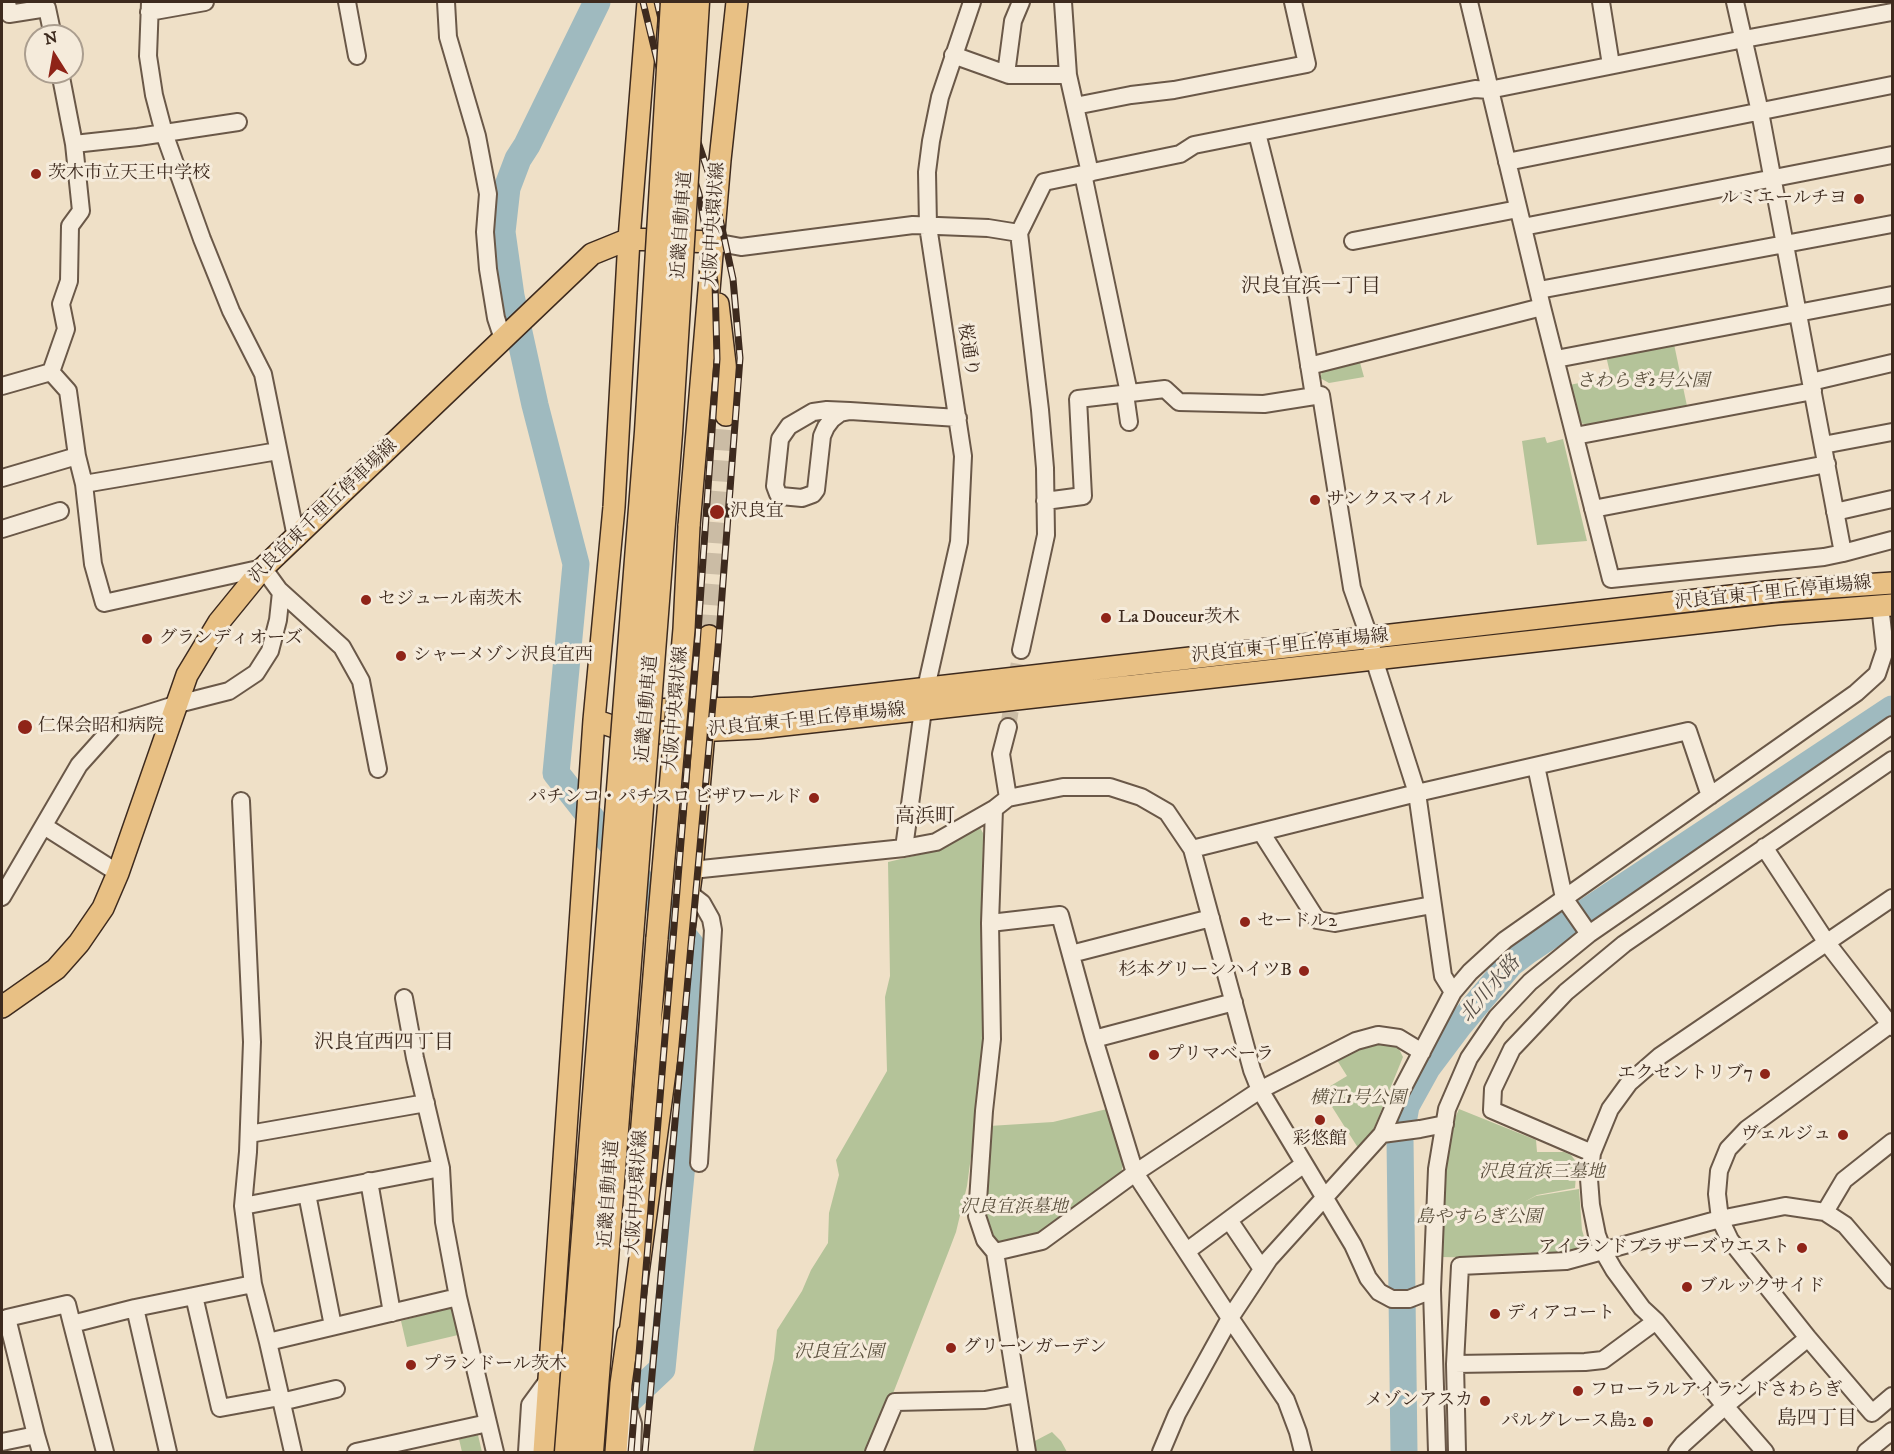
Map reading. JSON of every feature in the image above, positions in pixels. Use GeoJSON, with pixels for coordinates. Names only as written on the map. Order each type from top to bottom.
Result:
{"type":"FeatureCollection","features":[{"type":"Feature","properties":{"kind":"highway","name":"近畿自動車道"},"geometry":{"type":"LineString","coordinates":[[567,1452],[647,432],[673,2]]}},
{"type":"Feature","properties":{"kind":"highway","name":"近畿自動車道"},"geometry":{"type":"LineString","coordinates":[[591,1452],[670,433],[697,2]]}},
{"type":"Feature","properties":{"kind":"main road"},"geometry":{"type":"LineString","coordinates":[[544,1452],[594,720],[614,507],[629,239],[648,2]]}},
{"type":"Feature","properties":{"kind":"main road","name":"大阪中央環状線"},"geometry":{"type":"LineString","coordinates":[[616,1452],[621,1384],[628,1348],[637,1192],[684,629],[689,526],[720,160],[737,2]]}},
{"type":"Feature","properties":{"kind":"main road","name":"沢良宜東千里丘停車場線"},"geometry":{"type":"LineString","coordinates":[[2,1007],[56,969],[79,943],[104,908],[187,675],[219,622],[263,568],[592,254],[629,239],[713,252]]}},
{"type":"Feature","properties":{"kind":"main road"},"geometry":{"type":"LineString","coordinates":[[713,252],[726,372],[726,415]]}},
{"type":"Feature","properties":{"kind":"main road","name":"沢良宜東千里丘停車場線"},"geometry":{"type":"LineString","coordinates":[[1372,649],[1775,591],[1893,583]]}},
{"type":"Feature","properties":{"kind":"main road","name":"沢良宜東千里丘停車場線"},"geometry":{"type":"LineString","coordinates":[[594,720],[636,709],[754,708],[924,698],[1372,649],[1886,605]]}},
{"type":"Feature","properties":{"kind":"main road"},"geometry":{"type":"LineString","coordinates":[[628,1348],[692,870],[705,732],[709,636]]}},
{"type":"Feature","properties":{"kind":"main road","name":"沢良宜東千里丘停車場線"},"geometry":{"type":"LineString","coordinates":[[594,720],[635,734],[705,732],[757,728],[924,698]]}},
{"type":"Feature","properties":{"kind":"street"},"geometry":{"type":"LineString","coordinates":[[7,2],[9,14],[47,8],[50,24]]}},
{"type":"Feature","properties":{"kind":"street"},"geometry":{"type":"LineString","coordinates":[[205,2],[150,7],[148,56],[154,95],[164,133],[215,270],[231,310],[263,374],[296,537]]}},
{"type":"Feature","properties":{"kind":"street"},"geometry":{"type":"LineString","coordinates":[[347,2],[357,56]]}},
{"type":"Feature","properties":{"kind":"street"},"geometry":{"type":"LineString","coordinates":[[446,2],[448,37],[477,136],[488,195],[485,232],[488,269],[496,318],[506,337]]}},
{"type":"Feature","properties":{"kind":"street","name":"桜通り"},"geometry":{"type":"LineString","coordinates":[[904,848],[924,698],[959,542],[963,456],[928,226],[927,172],[940,96],[972,2]]}},
{"type":"Feature","properties":{"kind":"street"},"geometry":{"type":"LineString","coordinates":[[1006,74],[1013,21],[1021,2]]}},
{"type":"Feature","properties":{"kind":"street"},"geometry":{"type":"LineString","coordinates":[[1063,2],[1068,75],[1127,393],[1129,422]]}},
{"type":"Feature","properties":{"kind":"street"},"geometry":{"type":"LineString","coordinates":[[1075,106],[1131,95],[1174,90],[1306,64],[1293,2]]}},
{"type":"Feature","properties":{"kind":"street"},"geometry":{"type":"LineString","coordinates":[[1469,2],[1542,307],[1611,579],[1812,558],[1844,553],[1893,540]]}},
{"type":"Feature","properties":{"kind":"street"},"geometry":{"type":"LineString","coordinates":[[1602,2],[1611,65]]}},
{"type":"Feature","properties":{"kind":"street"},"geometry":{"type":"LineString","coordinates":[[1735,2],[1760,112],[1844,553]]}},
{"type":"Feature","properties":{"kind":"street"},"geometry":{"type":"LineString","coordinates":[[1021,650],[1046,535],[1046,501],[1041,410],[1019,233],[1044,182],[1180,154],[1194,145],[1475,89],[1489,90],[1893,12]]}},
{"type":"Feature","properties":{"kind":"street"},"geometry":{"type":"LineString","coordinates":[[953,55],[1006,74],[1068,75]]}},
{"type":"Feature","properties":{"kind":"street"},"geometry":{"type":"LineString","coordinates":[[51,372],[66,329],[61,304],[69,281],[70,226],[81,211],[74,144],[62,84]]}},
{"type":"Feature","properties":{"kind":"street"},"geometry":{"type":"LineString","coordinates":[[1507,162],[1893,85]]}},
{"type":"Feature","properties":{"kind":"street"},"geometry":{"type":"LineString","coordinates":[[74,144],[238,122]]}},
{"type":"Feature","properties":{"kind":"street"},"geometry":{"type":"LineString","coordinates":[[1257,133],[1298,296],[1309,366],[1317,395],[1352,588],[1417,794],[1443,976],[1453,992]]}},
{"type":"Feature","properties":{"kind":"street"},"geometry":{"type":"LineString","coordinates":[[1523,227],[1893,156]]}},
{"type":"Feature","properties":{"kind":"street"},"geometry":{"type":"LineString","coordinates":[[1353,241],[1518,209]]}},
{"type":"Feature","properties":{"kind":"street"},"geometry":{"type":"LineString","coordinates":[[1539,290],[1893,224]]}},
{"type":"Feature","properties":{"kind":"street"},"geometry":{"type":"LineString","coordinates":[[713,252],[913,225],[988,228],[1019,233]]}},
{"type":"Feature","properties":{"kind":"street"},"geometry":{"type":"LineString","coordinates":[[1556,359],[1893,295]]}},
{"type":"Feature","properties":{"kind":"street"},"geometry":{"type":"LineString","coordinates":[[1309,366],[1542,307]]}},
{"type":"Feature","properties":{"kind":"street"},"geometry":{"type":"LineString","coordinates":[[1575,436],[1812,386],[1893,363]]}},
{"type":"Feature","properties":{"kind":"street"},"geometry":{"type":"LineString","coordinates":[[2,386],[51,372]]}},
{"type":"Feature","properties":{"kind":"street"},"geometry":{"type":"LineString","coordinates":[[51,372],[68,391],[77,456],[84,484],[93,564],[104,603],[263,568],[281,592],[342,647],[361,681],[378,769]]}},
{"type":"Feature","properties":{"kind":"street"},"geometry":{"type":"LineString","coordinates":[[1046,501],[1083,496],[1078,399],[1165,389],[1179,402],[1264,404],[1317,395]]}},
{"type":"Feature","properties":{"kind":"street"},"geometry":{"type":"LineString","coordinates":[[850,411],[832,419],[826,427],[822,436],[816,490],[813,494],[802,498],[778,494],[775,486],[780,439],[789,426],[813,412],[827,410],[850,411],[958,418]]}},
{"type":"Feature","properties":{"kind":"street"},"geometry":{"type":"LineString","coordinates":[[1823,445],[1893,432]]}},
{"type":"Feature","properties":{"kind":"street"},"geometry":{"type":"LineString","coordinates":[[84,484],[278,451]]}},
{"type":"Feature","properties":{"kind":"street"},"geometry":{"type":"LineString","coordinates":[[2,478],[77,456]]}},
{"type":"Feature","properties":{"kind":"street"},"geometry":{"type":"LineString","coordinates":[[1593,508],[1827,464]]}},
{"type":"Feature","properties":{"kind":"street"},"geometry":{"type":"LineString","coordinates":[[1835,512],[1893,499]]}},
{"type":"Feature","properties":{"kind":"street"},"geometry":{"type":"LineString","coordinates":[[2,529],[60,511]]}},
{"type":"Feature","properties":{"kind":"street"},"geometry":{"type":"LineString","coordinates":[[2,897],[80,765],[114,726],[178,704],[229,691],[256,673],[270,651],[279,620],[281,592]]}},
{"type":"Feature","properties":{"kind":"street"},"geometry":{"type":"LineString","coordinates":[[1161,1452],[1177,1414],[1230,1318],[1269,1259],[1382,1134],[1398,1097],[1453,992],[1470,972],[1505,940],[1856,693],[1877,674],[1886,650],[1886,605]]}},
{"type":"Feature","properties":{"kind":"street"},"geometry":{"type":"LineString","coordinates":[[1437,1452],[1432,1290],[1437,1169],[1447,1109],[1469,1058],[1497,1017],[1530,982],[1589,934],[1893,725]]}},
{"type":"Feature","properties":{"kind":"street"},"geometry":{"type":"LineString","coordinates":[[1008,727],[1001,754],[1008,798]]}},
{"type":"Feature","properties":{"kind":"street"},"geometry":{"type":"LineString","coordinates":[[1192,849],[1688,731],[1710,796]]}},
{"type":"Feature","properties":{"kind":"street"},"geometry":{"type":"LineString","coordinates":[[1592,1153],[1492,1110],[1493,1089],[1512,1048],[1566,992],[1624,944],[1893,760]]}},
{"type":"Feature","properties":{"kind":"street"},"geometry":{"type":"LineString","coordinates":[[1536,766],[1564,898],[1589,934]]}},
{"type":"Feature","properties":{"kind":"street"},"geometry":{"type":"LineString","coordinates":[[692,870],[904,848],[936,842],[994,809],[1008,798],[1063,786],[1110,787],[1141,797],[1167,812],[1192,849],[1260,1090],[1353,1245],[1368,1278],[1379,1292],[1392,1299],[1409,1299],[1432,1290]]}},
{"type":"Feature","properties":{"kind":"street"},"geometry":{"type":"LineString","coordinates":[[241,801],[252,1042],[249,1134],[243,1206],[253,1284],[293,1452]]}},
{"type":"Feature","properties":{"kind":"street"},"geometry":{"type":"LineString","coordinates":[[994,809],[990,923],[992,1039],[984,1111],[977,1216],[986,1240],[995,1252],[1027,1452]]}},
{"type":"Feature","properties":{"kind":"street"},"geometry":{"type":"LineString","coordinates":[[44,826],[118,873]]}},
{"type":"Feature","properties":{"kind":"street"},"geometry":{"type":"LineString","coordinates":[[1262,832],[1317,920],[1335,923],[1432,905]]}},
{"type":"Feature","properties":{"kind":"street"},"geometry":{"type":"LineString","coordinates":[[1764,847],[1827,943],[1892,1025],[1747,1129],[1728,1149],[1719,1171],[1717,1194],[1720,1219],[1730,1240],[1808,1338],[1872,1413],[1893,1396]]}},
{"type":"Feature","properties":{"kind":"street"},"geometry":{"type":"LineString","coordinates":[[689,893],[702,903],[711,919],[713,930],[699,1163]]}},
{"type":"Feature","properties":{"kind":"street"},"geometry":{"type":"LineString","coordinates":[[1765,1452],[1635,1298],[1603,1251],[1591,1205],[1589,1179],[1592,1153],[1610,1109],[1629,1083],[1660,1056],[1893,898]]}},
{"type":"Feature","properties":{"kind":"street"},"geometry":{"type":"LineString","coordinates":[[990,923],[1060,915],[1094,1039],[1135,1173],[1286,1400],[1303,1452]]}},
{"type":"Feature","properties":{"kind":"street"},"geometry":{"type":"LineString","coordinates":[[1071,954],[1211,918]]}},
{"type":"Feature","properties":{"kind":"street"},"geometry":{"type":"LineString","coordinates":[[404,998],[441,1168],[444,1222],[458,1297],[495,1452]]}},
{"type":"Feature","properties":{"kind":"street"},"geometry":{"type":"LineString","coordinates":[[1094,1039],[1234,1002]]}},
{"type":"Feature","properties":{"kind":"street"},"geometry":{"type":"LineString","coordinates":[[995,1252],[1042,1241],[1135,1173],[1260,1090],[1356,1041],[1378,1035],[1399,1038],[1422,1052]]}},
{"type":"Feature","properties":{"kind":"street"},"geometry":{"type":"LineString","coordinates":[[249,1134],[426,1103]]}},
{"type":"Feature","properties":{"kind":"street"},"geometry":{"type":"LineString","coordinates":[[1382,1134],[1444,1124]]}},
{"type":"Feature","properties":{"kind":"street"},"geometry":{"type":"LineString","coordinates":[[1825,1212],[1844,1180],[1893,1142]]}},
{"type":"Feature","properties":{"kind":"street"},"geometry":{"type":"LineString","coordinates":[[1186,1251],[1304,1164]]}},
{"type":"Feature","properties":{"kind":"street"},"geometry":{"type":"LineString","coordinates":[[243,1206],[441,1168]]}},
{"type":"Feature","properties":{"kind":"street"},"geometry":{"type":"LineString","coordinates":[[369,1181],[392,1312]]}},
{"type":"Feature","properties":{"kind":"street"},"geometry":{"type":"LineString","coordinates":[[308,1194],[333,1326]]}},
{"type":"Feature","properties":{"kind":"street"},"geometry":{"type":"LineString","coordinates":[[1457,1452],[1455,1364],[1460,1266],[1566,1261],[1720,1219],[1785,1206],[1825,1212],[1845,1225],[1890,1272]]}},
{"type":"Feature","properties":{"kind":"street"},"geometry":{"type":"LineString","coordinates":[[1229,1220],[1262,1269]]}},
{"type":"Feature","properties":{"kind":"street"},"geometry":{"type":"LineString","coordinates":[[72,1324],[135,1308],[253,1284]]}},
{"type":"Feature","properties":{"kind":"street"},"geometry":{"type":"LineString","coordinates":[[194,1296],[220,1408],[336,1389]]}},
{"type":"Feature","properties":{"kind":"street"},"geometry":{"type":"LineString","coordinates":[[268,1342],[458,1297]]}},
{"type":"Feature","properties":{"kind":"street"},"geometry":{"type":"LineString","coordinates":[[41,1452],[7,1318],[67,1304],[105,1452]]}},
{"type":"Feature","properties":{"kind":"street"},"geometry":{"type":"LineString","coordinates":[[135,1308],[168,1452]]}},
{"type":"Feature","properties":{"kind":"street"},"geometry":{"type":"LineString","coordinates":[[1455,1364],[1603,1360],[1656,1322]]}},
{"type":"Feature","properties":{"kind":"street"},"geometry":{"type":"LineString","coordinates":[[1677,1452],[1725,1406],[1808,1338]]}},
{"type":"Feature","properties":{"kind":"street"},"geometry":{"type":"LineString","coordinates":[[527,1452],[530,1405],[549,1379]]}},
{"type":"Feature","properties":{"kind":"street"},"geometry":{"type":"LineString","coordinates":[[621,1384],[633,1424],[632,1452]]}},
{"type":"Feature","properties":{"kind":"street"},"geometry":{"type":"LineString","coordinates":[[874,1452],[895,1402],[985,1400],[1017,1394]]}},
{"type":"Feature","properties":{"kind":"street"},"geometry":{"type":"LineString","coordinates":[[356,1452],[488,1424]]}},
{"type":"Feature","properties":{"kind":"street"},"geometry":{"type":"LineString","coordinates":[[1866,1452],[1893,1431]]}},
{"type":"Feature","properties":{"kind":"street"},"geometry":{"type":"LineString","coordinates":[[2,1442],[36,1435]]}},
{"type":"Feature","properties":{"kind":"green space","name":"さわらぎ2号公園"},"geometry":{"type":"Polygon","coordinates":[[[1674,344],[1687,406],[1590,425],[1579,423],[1569,385],[1611,377],[1606,356],[1674,344]]]}},
{"type":"Feature","properties":{"kind":"green space"},"geometry":{"type":"Polygon","coordinates":[[[1359,359],[1364,377],[1329,383],[1320,378],[1324,367],[1359,359]]]}},
{"type":"Feature","properties":{"kind":"green space"},"geometry":{"type":"Polygon","coordinates":[[[1545,437],[1547,443],[1563,439],[1587,541],[1537,545],[1522,441],[1545,437]]]}},
{"type":"Feature","properties":{"kind":"green space","name":"沢良宜公園"},"geometry":{"type":"Polygon","coordinates":[[[979,826],[983,833],[982,932],[987,1038],[967,1186],[956,1232],[892,1396],[867,1452],[753,1452],[774,1359],[777,1330],[802,1291],[811,1270],[828,1243],[829,1213],[839,1175],[836,1160],[887,1071],[885,997],[890,976],[888,862],[935,851],[979,826]]]}},
{"type":"Feature","properties":{"kind":"green space","name":"横江1号公園"},"geometry":{"type":"Polygon","coordinates":[[[1396,1043],[1403,1057],[1370,1138],[1360,1151],[1322,1091],[1347,1076],[1335,1057],[1368,1045],[1396,1043]]]}},
{"type":"Feature","properties":{"kind":"green space","name":"沢良宜浜墓地"},"geometry":{"type":"Polygon","coordinates":[[[1107,1109],[1123,1165],[1120,1177],[1041,1233],[998,1243],[991,1239],[983,1214],[990,1148],[989,1126],[1053,1122],[1107,1109]]]}},
{"type":"Feature","properties":{"kind":"green space","name":"島やすらぎ公園"},"geometry":{"type":"Polygon","coordinates":[[[1459,1109],[1536,1140],[1537,1152],[1564,1152],[1571,1155],[1577,1163],[1575,1188],[1537,1195],[1524,1202],[1536,1196],[1579,1189],[1582,1230],[1588,1250],[1494,1258],[1441,1257],[1444,1157],[1449,1132],[1459,1109]]]}},
{"type":"Feature","properties":{"kind":"green space"},"geometry":{"type":"Polygon","coordinates":[[[451,1307],[458,1335],[407,1347],[401,1321],[451,1307]]]}},
{"type":"Feature","properties":{"kind":"green space"},"geometry":{"type":"Polygon","coordinates":[[[1052,1432],[1067,1452],[1033,1452],[1031,1443],[1052,1432]]]}},
{"type":"Feature","properties":{"kind":"green space"},"geometry":{"type":"Polygon","coordinates":[[[478,1435],[482,1452],[462,1452],[459,1439],[478,1435]]]}},
{"type":"Feature","properties":{"kind":"waterway"},"geometry":{"type":"LineString","coordinates":[[579,1447],[662,1369],[702,959],[556,773],[576,564],[535,405],[511,296],[502,232],[507,188],[518,159],[597,2]]}},
{"type":"Feature","properties":{"kind":"waterway","name":"北川水路"},"geometry":{"type":"LineString","coordinates":[[1404,1452],[1400,1139],[1406,1106],[1427,1068],[1510,964],[1892,709]]}},
{"type":"Feature","properties":{"kind":"tunnel"},"geometry":{"type":"LineString","coordinates":[[709,636],[726,415]]}},
{"type":"Feature","properties":{"kind":"tunnel"},"geometry":{"type":"LineString","coordinates":[[1008,727],[1021,650]]}},
{"type":"Feature","properties":{"kind":"railway"},"geometry":{"type":"LineString","coordinates":[[631,1452],[697,646],[717,359],[715,282],[699,194],[659,68],[643,2]]}},
{"type":"Feature","properties":{"kind":"railway"},"geometry":{"type":"LineString","coordinates":[[645,1452],[718,648],[740,358],[733,279],[713,186],[672,66],[657,2]]}},
{"type":"Feature","properties":{"kind":"place","name":"茨木市立天王中学校"},"geometry":{"type":"Point","coordinates":[36,174]}},
{"type":"Feature","properties":{"kind":"place","name":"ルミエールチヨ"},"geometry":{"type":"Point","coordinates":[1859,199]}},
{"type":"Feature","properties":{"kind":"place","name":"サンクスマイル"},"geometry":{"type":"Point","coordinates":[1315,500]}},
{"type":"Feature","properties":{"kind":"place","name":"沢良宜"},"geometry":{"type":"Point","coordinates":[717,512]}},
{"type":"Feature","properties":{"kind":"place","name":"セジュール南茨木"},"geometry":{"type":"Point","coordinates":[366,600]}},
{"type":"Feature","properties":{"kind":"place","name":"La Douceur茨木"},"geometry":{"type":"Point","coordinates":[1106,618]}},
{"type":"Feature","properties":{"kind":"place","name":"グランディオーズ"},"geometry":{"type":"Point","coordinates":[147,639]}},
{"type":"Feature","properties":{"kind":"place","name":"シャーメゾン沢良宜西"},"geometry":{"type":"Point","coordinates":[401,656]}},
{"type":"Feature","properties":{"kind":"place","name":"仁保会昭和病院"},"geometry":{"type":"Point","coordinates":[25,727]}},
{"type":"Feature","properties":{"kind":"place","name":"パチンコ・パチスロ ビザワールド"},"geometry":{"type":"Point","coordinates":[814,798]}},
{"type":"Feature","properties":{"kind":"place","name":"セードル2"},"geometry":{"type":"Point","coordinates":[1245,922]}},
{"type":"Feature","properties":{"kind":"place","name":"杉本グリーンハイツB"},"geometry":{"type":"Point","coordinates":[1304,971]}},
{"type":"Feature","properties":{"kind":"place","name":"プリマベーラ"},"geometry":{"type":"Point","coordinates":[1154,1055]}},
{"type":"Feature","properties":{"kind":"place","name":"エクセントリブ7"},"geometry":{"type":"Point","coordinates":[1765,1074]}},
{"type":"Feature","properties":{"kind":"place","name":"彩悠館"},"geometry":{"type":"Point","coordinates":[1320,1120]}},
{"type":"Feature","properties":{"kind":"place","name":"ヴェルジュ"},"geometry":{"type":"Point","coordinates":[1843,1135]}},
{"type":"Feature","properties":{"kind":"place","name":"アイランドブラザーズウエスト"},"geometry":{"type":"Point","coordinates":[1802,1248]}},
{"type":"Feature","properties":{"kind":"place","name":"ブルックサイド"},"geometry":{"type":"Point","coordinates":[1687,1287]}},
{"type":"Feature","properties":{"kind":"place","name":"ディアコート"},"geometry":{"type":"Point","coordinates":[1495,1314]}},
{"type":"Feature","properties":{"kind":"place","name":"グリーンガーデン"},"geometry":{"type":"Point","coordinates":[951,1348]}},
{"type":"Feature","properties":{"kind":"place","name":"プランドール茨木"},"geometry":{"type":"Point","coordinates":[411,1365]}},
{"type":"Feature","properties":{"kind":"place","name":"フローラルアイランドさわらぎ"},"geometry":{"type":"Point","coordinates":[1578,1391]}},
{"type":"Feature","properties":{"kind":"place","name":"メゾンアスカ"},"geometry":{"type":"Point","coordinates":[1485,1401]}},
{"type":"Feature","properties":{"kind":"place","name":"パルグレース島2"},"geometry":{"type":"Point","coordinates":[1648,1422]}},
{"type":"Feature","properties":{"kind":"district","name":"沢良宜浜一丁目"},"geometry":{"type":"Point","coordinates":[1311,288]}},
{"type":"Feature","properties":{"kind":"district","name":"高浜町"},"geometry":{"type":"Point","coordinates":[925,818]}},
{"type":"Feature","properties":{"kind":"district","name":"沢良宜西四丁目"},"geometry":{"type":"Point","coordinates":[384,1044]}},
{"type":"Feature","properties":{"kind":"district","name":"島四丁目"},"geometry":{"type":"Point","coordinates":[1817,1420]}},
{"type":"Feature","properties":{"kind":"park label","name":"沢良宜浜三墓地"},"geometry":{"type":"Point","coordinates":[1542,1173]}}]}
